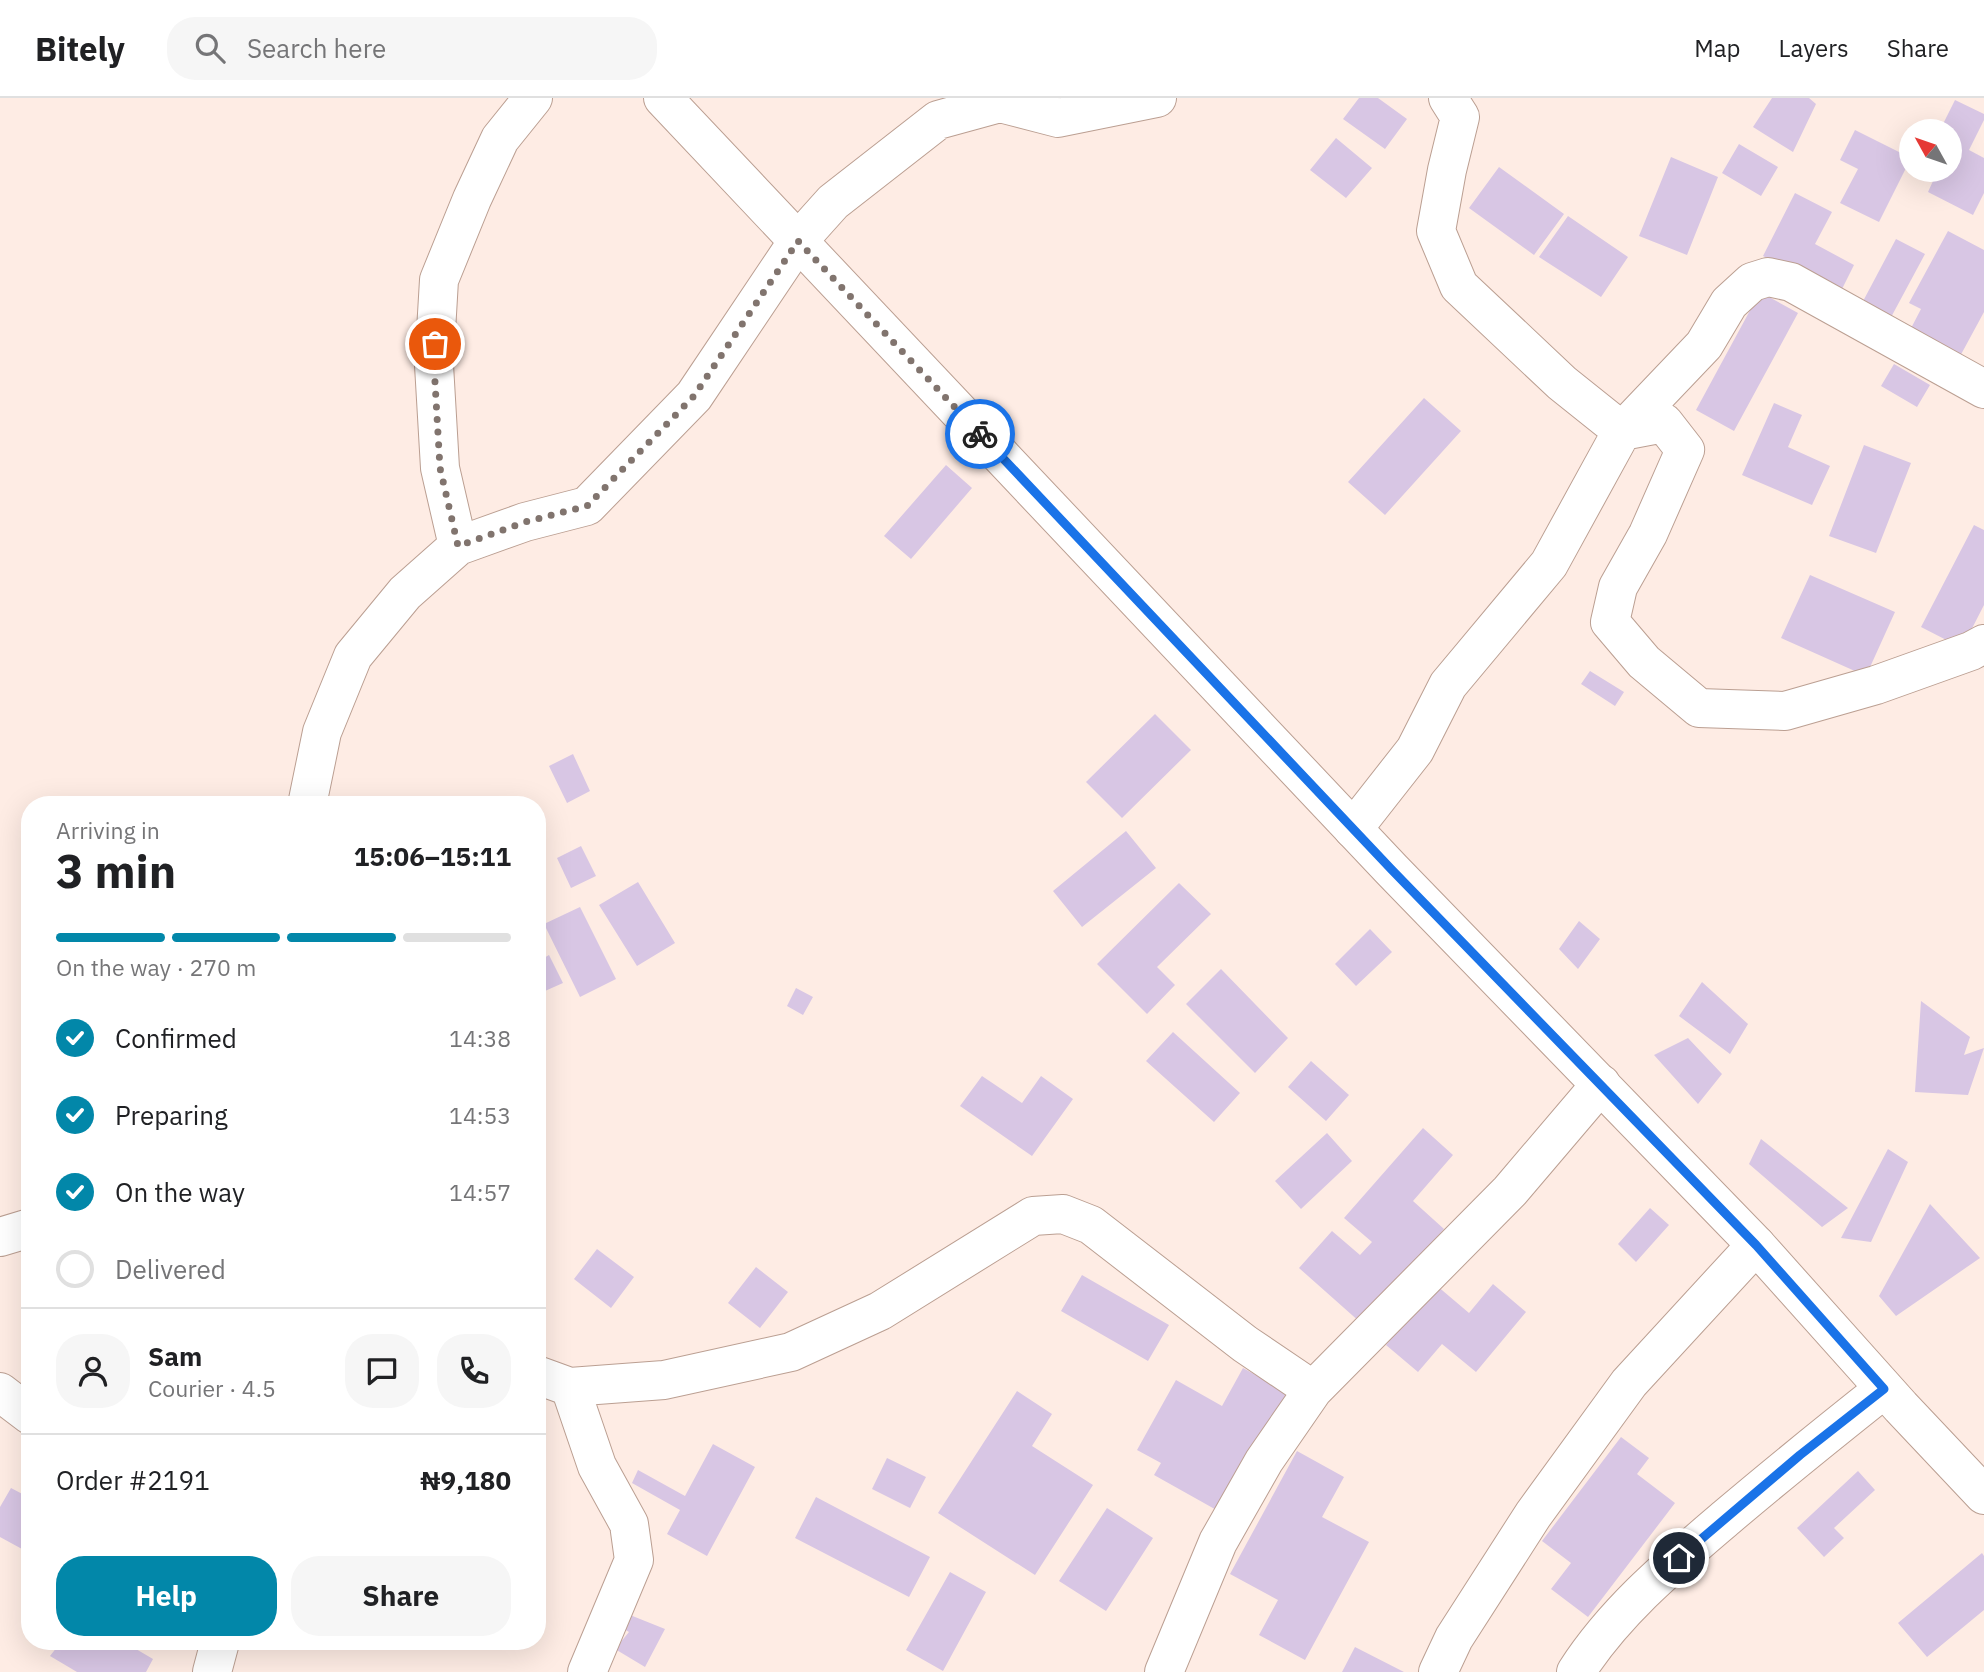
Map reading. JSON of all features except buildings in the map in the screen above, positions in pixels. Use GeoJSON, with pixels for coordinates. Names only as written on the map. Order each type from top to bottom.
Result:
{"type":"FeatureCollection","features":[{"type":"Feature","properties":{"kind":"street"},"geometry":{"type":"LineString","coordinates":[[458,546],[440,468],[434,365],[439,280],[500,139],[533,98]]}},
{"type":"Feature","properties":{"kind":"street"},"geometry":{"type":"LineString","coordinates":[[663,98],[1353,829],[1756,1245],[1884,1389],[1984,1495]]}},
{"type":"Feature","properties":{"kind":"street"},"geometry":{"type":"LineString","coordinates":[[309,796],[322,732],[353,656],[405,593],[458,546],[525,522],[587,506],[694,396],[798,241],[833,202],[938,120],[1000,103],[1058,118],[1157,98]]}},
{"type":"Feature","properties":{"kind":"street"},"geometry":{"type":"LineString","coordinates":[[1448,98],[1460,117],[1436,231],[1459,286],[1562,383],[1622,431],[1664,423],[1685,450],[1648,534],[1618,587],[1610,622],[1644,662],[1699,708],[1785,712],[1875,685],[1984,644]]}},
{"type":"Feature","properties":{"kind":"street"},"geometry":{"type":"LineString","coordinates":[[1353,829],[1415,750],[1448,685],[1549,564],[1622,431],[1704,345],[1730,303],[1752,282],[1768,277],[1791,282],[1984,389]]}},
{"type":"Feature","properties":{"kind":"street"},"geometry":{"type":"LineString","coordinates":[[1164,1672],[1217,1542],[1264,1461],[1313,1390],[1510,1191],[1601,1084]]}},
{"type":"Feature","properties":{"kind":"street"},"geometry":{"type":"LineString","coordinates":[[587,1672],[634,1560],[629,1524],[553,1381],[664,1380],[791,1352],[880,1311],[1033,1216],[1063,1214],[1091,1224],[1245,1344],[1313,1390]]}},
{"type":"Feature","properties":{"kind":"street"},"geometry":{"type":"LineString","coordinates":[[0,1237],[21,1231]]}},
{"type":"Feature","properties":{"kind":"street"},"geometry":{"type":"LineString","coordinates":[[1438,1672],[1454,1638],[1533,1515],[1629,1383],[1756,1245]]}},
{"type":"Feature","properties":{"kind":"street"},"geometry":{"type":"LineString","coordinates":[[1576,1672],[1595,1642],[1658,1575],[1800,1455],[1884,1389]]}},
{"type":"Feature","properties":{"kind":"street"},"geometry":{"type":"LineString","coordinates":[[0,1392],[21,1408]]}},
{"type":"Feature","properties":{"kind":"street"},"geometry":{"type":"LineString","coordinates":[[212,1672],[218,1650]]}},
{"type":"Feature","properties":{"kind":"way so far"},"geometry":{"type":"LineString","coordinates":[[435,344],[440,468],[458,546],[525,522],[587,506],[694,396],[798,241],[980,434]]}},
{"type":"Feature","properties":{"kind":"route"},"geometry":{"type":"LineString","coordinates":[[980,434],[1392,870],[1756,1245],[1884,1389],[1800,1455],[1679,1558]]}}]}
